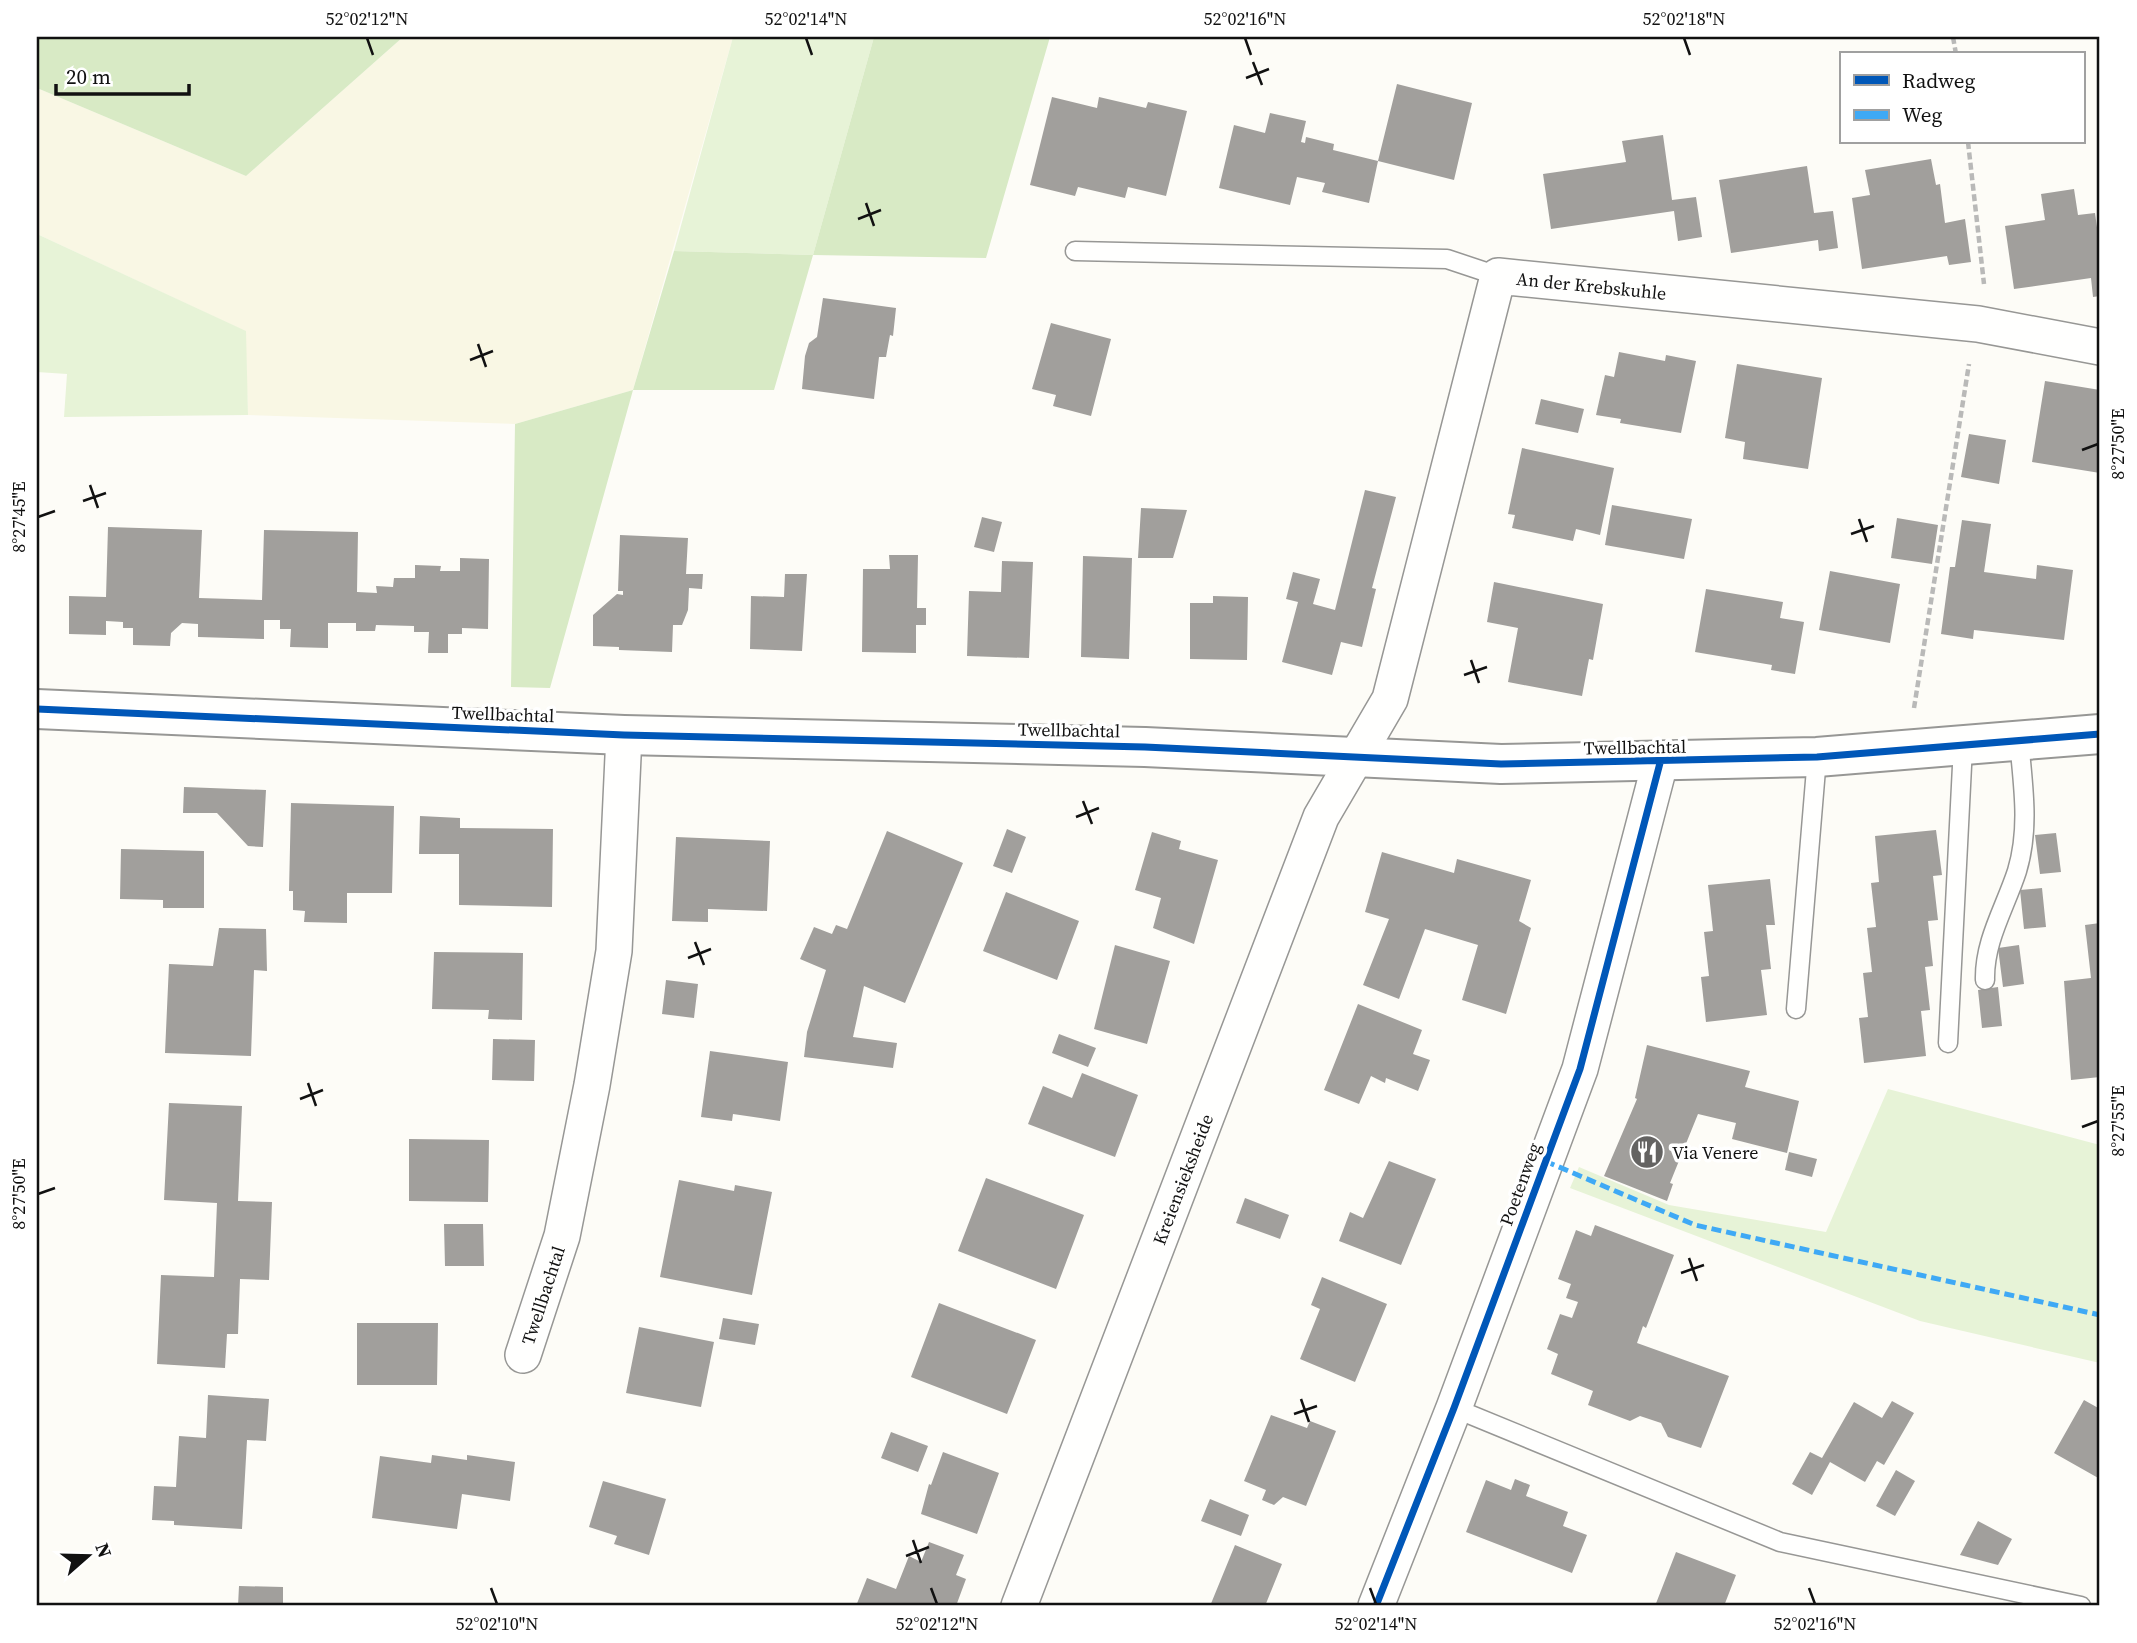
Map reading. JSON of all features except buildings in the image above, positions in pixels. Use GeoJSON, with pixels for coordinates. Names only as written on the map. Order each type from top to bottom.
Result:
{"type":"FeatureCollection","features":[{"type":"Feature","properties":{"kind":"street","name":"An der Krebskuhle"},"geometry":{"type":"LineString","coordinates":[[1358,758],[1390,699],[1498,276],[1978,324],[2100,347]]}},
{"type":"Feature","properties":{"kind":"street","name":"Twellbachtal"},"geometry":{"type":"LineString","coordinates":[[37,709],[624,735],[1145,747],[1501,764],[1660,763],[1817,757],[2100,734]]}},
{"type":"Feature","properties":{"kind":"street","name":"Twellbachtal"},"geometry":{"type":"LineString","coordinates":[[523,1355],[562,1236],[592,1085],[614,951],[624,735]]}},
{"type":"Feature","properties":{"kind":"street","name":"Kreiensieksheide"},"geometry":{"type":"LineString","coordinates":[[1019,1606],[1321,817],[1358,758]]}},
{"type":"Feature","properties":{"kind":"street","name":"Poetenweg"},"geometry":{"type":"LineString","coordinates":[[1376,1606],[1454,1408],[1580,1069],[1660,763]]}},
{"type":"Feature","properties":{"kind":"lane"},"geometry":{"type":"LineString","coordinates":[[1075,251],[1447,259],[1498,276]]}},
{"type":"Feature","properties":{"kind":"lane"},"geometry":{"type":"LineString","coordinates":[[1985,980],[1987,949],[2018,869],[2026,816],[2019,741]]}},
{"type":"Feature","properties":{"kind":"lane"},"geometry":{"type":"LineString","coordinates":[[1948,1043],[1963,746]]}},
{"type":"Feature","properties":{"kind":"lane"},"geometry":{"type":"LineString","coordinates":[[1796,1009],[1817,757]]}},
{"type":"Feature","properties":{"kind":"lane"},"geometry":{"type":"LineString","coordinates":[[1454,1408],[1780,1542],[2081,1606]]}},
{"type":"Feature","properties":{"kind":"path"},"geometry":{"type":"LineString","coordinates":[[1907,750],[1972,345],[1986,275],[1968,144]]}},
{"type":"Feature","properties":{"kind":"shaded area"},"geometry":{"type":"Polygon","coordinates":[[[403,37],[733,37],[633,390],[515,424],[248,415],[245,331],[37,234],[37,88],[246,176],[403,37]]]}},
{"type":"Feature","properties":{"kind":"green space"},"geometry":{"type":"Polygon","coordinates":[[[37,37],[403,37],[246,176],[37,88],[37,37]]]}},
{"type":"Feature","properties":{"kind":"green space"},"geometry":{"type":"Polygon","coordinates":[[[733,37],[874,37],[813,255],[674,251],[733,37]]]}},
{"type":"Feature","properties":{"kind":"green space"},"geometry":{"type":"Polygon","coordinates":[[[874,37],[1050,37],[986,258],[813,255],[874,37]]]}},
{"type":"Feature","properties":{"kind":"green space"},"geometry":{"type":"Polygon","coordinates":[[[37,234],[246,331],[248,415],[64,417],[67,374],[37,372],[37,234]]]}},
{"type":"Feature","properties":{"kind":"green space"},"geometry":{"type":"Polygon","coordinates":[[[674,251],[813,255],[774,390],[633,390],[674,251]]]}},
{"type":"Feature","properties":{"kind":"green space"},"geometry":{"type":"Polygon","coordinates":[[[633,390],[550,688],[511,687],[515,424],[633,390]]]}},
{"type":"Feature","properties":{"kind":"green space"},"geometry":{"type":"Polygon","coordinates":[[[1888,1089],[2100,1145],[2100,1363],[1920,1321],[1570,1188],[1579,1167],[1669,1205],[1826,1232],[1888,1089]]]}},
{"type":"Feature","properties":{"kind":"marked path"},"geometry":{"type":"LineString","coordinates":[[1545,1161],[1695,1225],[2100,1315]]}},
{"type":"Feature","properties":{"kind":"cycle path"},"geometry":{"type":"LineString","coordinates":[[37,709],[624,735],[1145,747],[1501,764],[1817,757],[2100,734]]}},
{"type":"Feature","properties":{"kind":"cycle path"},"geometry":{"type":"LineString","coordinates":[[1376,1606],[1454,1408],[1580,1069],[1660,763]]}},
{"type":"Feature","properties":{"kind":"place","name":"Via Venere"},"geometry":{"type":"Point","coordinates":[1647,1152]}}]}
